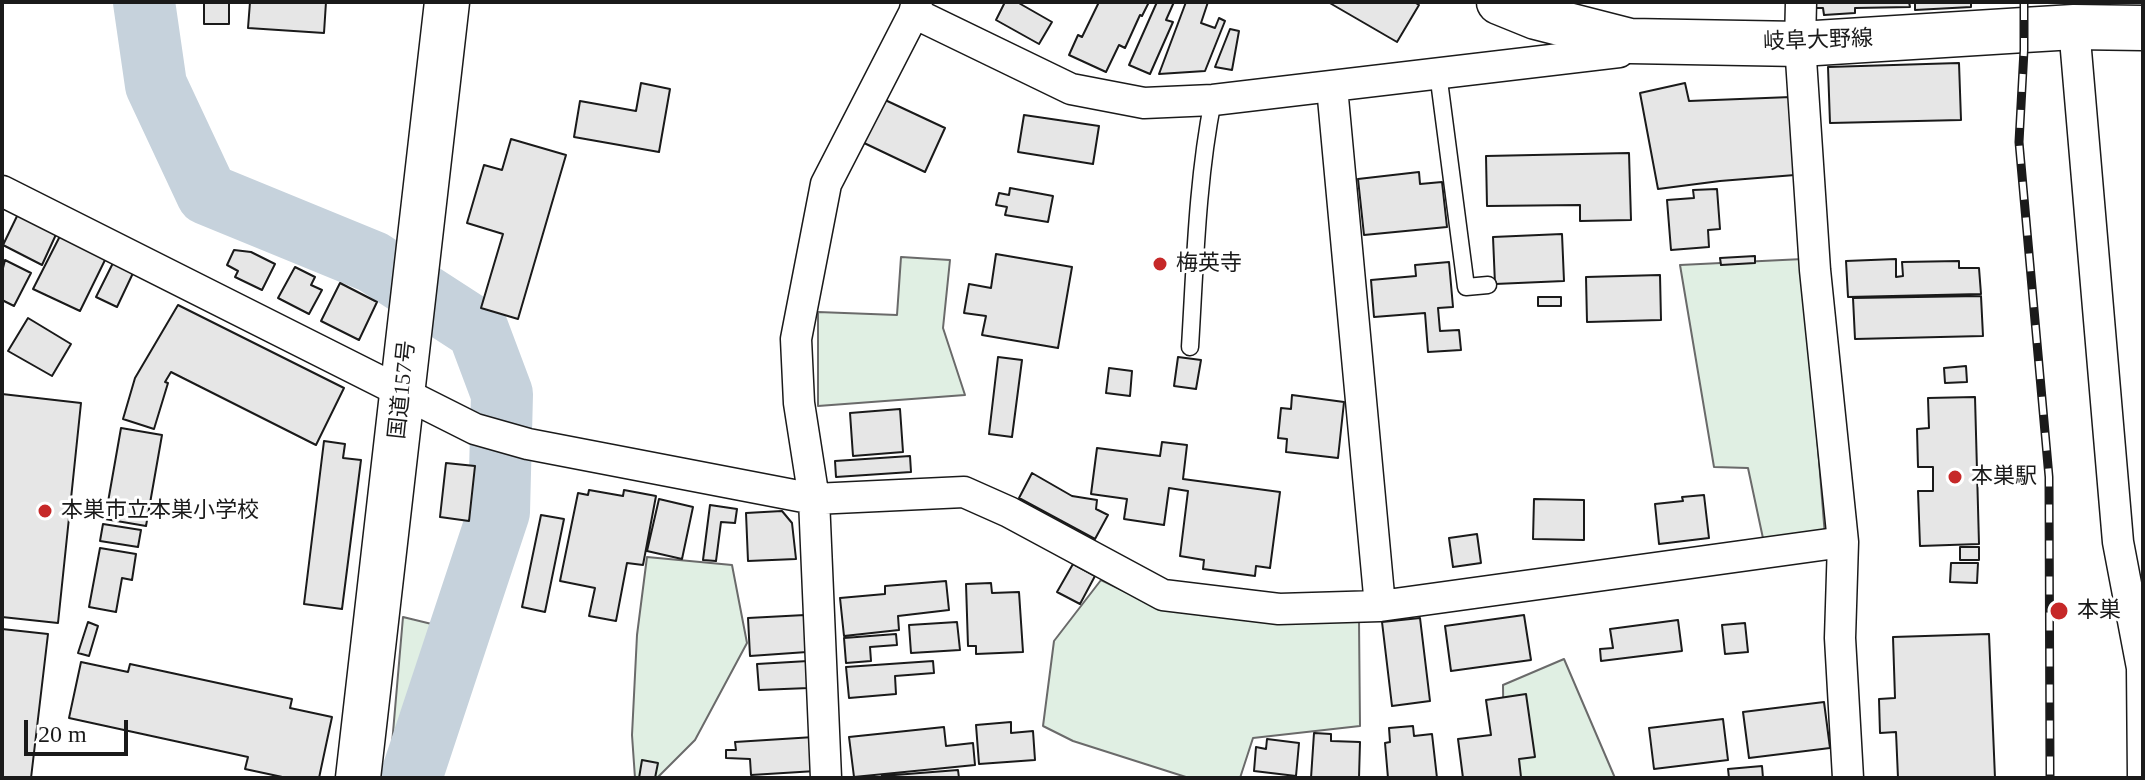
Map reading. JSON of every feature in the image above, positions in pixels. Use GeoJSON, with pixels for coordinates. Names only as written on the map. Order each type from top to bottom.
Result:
{"type":"FeatureCollection","features":[{"type":"Feature","properties":{"kind":"main road","name":"国道157号"},"geometry":{"type":"LineString","coordinates":[[358,778],[447,2]]}},
{"type":"Feature","properties":{"kind":"main road","name":"岐阜大野線"},"geometry":{"type":"LineString","coordinates":[[1499,2],[1536,17],[1630,41],[1800,23],[2143,28]]}},
{"type":"Feature","properties":{"kind":"street"},"geometry":{"type":"LineString","coordinates":[[826,778],[814,499],[799,403],[796,339],[826,184],[915,8],[1071,89],[1144,103],[1213,100],[1619,52],[1630,41]]}},
{"type":"Feature","properties":{"kind":"street"},"geometry":{"type":"LineString","coordinates":[[1800,23],[1815,270],[1843,542],[1840,638],[1848,778]]}},
{"type":"Feature","properties":{"kind":"street"},"geometry":{"type":"LineString","coordinates":[[2074,27],[2131,542],[2142,668],[2143,778]]}},
{"type":"Feature","properties":{"kind":"street"},"geometry":{"type":"LineString","coordinates":[[1332,87],[1380,606]]}},
{"type":"Feature","properties":{"kind":"street"},"geometry":{"type":"LineString","coordinates":[[2,191],[475,429],[528,444],[814,499],[964,492],[1009,512],[1163,595],[1279,609],[1380,606],[1843,542]]}},
{"type":"Feature","properties":{"kind":"lane"},"geometry":{"type":"LineString","coordinates":[[1438,73],[1466,287],[1488,285]]}},
{"type":"Feature","properties":{"kind":"lane"},"geometry":{"type":"LineString","coordinates":[[1190,347],[1197,236],[1213,100]]}},
{"type":"Feature","properties":{"kind":"green space"},"geometry":{"type":"Polygon","coordinates":[[[901,257],[950,260],[943,328],[965,395],[818,406],[818,312],[897,315],[901,257]]]}},
{"type":"Feature","properties":{"kind":"green space"},"geometry":{"type":"Polygon","coordinates":[[[1803,259],[1825,536],[1764,543],[1748,468],[1714,467],[1680,265],[1803,259]]]}},
{"type":"Feature","properties":{"kind":"green space"},"geometry":{"type":"Polygon","coordinates":[[[647,557],[732,565],[747,643],[695,740],[657,778],[635,778],[632,735],[637,635],[647,557]]]}},
{"type":"Feature","properties":{"kind":"green space"},"geometry":{"type":"Polygon","coordinates":[[[1101,580],[1159,608],[1359,621],[1360,726],[1253,738],[1240,778],[1189,778],[1073,741],[1043,726],[1054,641],[1101,580]]]}},
{"type":"Feature","properties":{"kind":"green space"},"geometry":{"type":"Polygon","coordinates":[[[403,617],[444,627],[413,745],[390,767],[403,617]]]}},
{"type":"Feature","properties":{"kind":"green space"},"geometry":{"type":"Polygon","coordinates":[[[1564,659],[1615,778],[1504,778],[1503,685],[1564,659]]]}},
{"type":"Feature","properties":{"kind":"building"},"geometry":{"type":"Polygon","coordinates":[[[204,2],[229,2],[229,24],[204,24],[204,2]]]}},
{"type":"Feature","properties":{"kind":"building"},"geometry":{"type":"Polygon","coordinates":[[[250,2],[326,2],[324,33],[248,28],[250,2]]]}},
{"type":"Feature","properties":{"kind":"building"},"geometry":{"type":"Polygon","coordinates":[[[1005,2],[1017,2],[1052,22],[1039,44],[996,20],[1005,2]]]}},
{"type":"Feature","properties":{"kind":"building"},"geometry":{"type":"Polygon","coordinates":[[[1099,2],[1149,2],[1125,48],[1119,45],[1106,72],[1069,55],[1078,35],[1082,37],[1099,2]]]}},
{"type":"Feature","properties":{"kind":"building"},"geometry":{"type":"Polygon","coordinates":[[[1157,2],[1174,2],[1166,20],[1173,22],[1150,74],[1129,65],[1157,2]]]}},
{"type":"Feature","properties":{"kind":"building"},"geometry":{"type":"Polygon","coordinates":[[[1186,2],[1208,2],[1201,23],[1215,28],[1219,18],[1225,21],[1205,71],[1159,74],[1186,2]]]}},
{"type":"Feature","properties":{"kind":"building"},"geometry":{"type":"Polygon","coordinates":[[[1328,2],[1414,2],[1419,5],[1397,42],[1328,2]]]}},
{"type":"Feature","properties":{"kind":"building"},"geometry":{"type":"Polygon","coordinates":[[[1816,2],[1909,2],[1910,7],[1855,8],[1855,13],[1824,15],[1823,8],[1816,8],[1816,2]]]}},
{"type":"Feature","properties":{"kind":"building"},"geometry":{"type":"Polygon","coordinates":[[[1915,2],[1971,2],[1971,7],[1915,10],[1915,2]]]}},
{"type":"Feature","properties":{"kind":"building"},"geometry":{"type":"Polygon","coordinates":[[[1230,29],[1239,31],[1232,70],[1215,67],[1230,29]]]}},
{"type":"Feature","properties":{"kind":"building"},"geometry":{"type":"Polygon","coordinates":[[[1959,63],[1961,120],[1830,123],[1828,67],[1959,63]]]}},
{"type":"Feature","properties":{"kind":"building"},"geometry":{"type":"Polygon","coordinates":[[[641,83],[670,89],[659,152],[574,137],[580,101],[636,111],[641,83]]]}},
{"type":"Feature","properties":{"kind":"building"},"geometry":{"type":"Polygon","coordinates":[[[1685,83],[1689,101],[1791,97],[1795,175],[1658,189],[1640,93],[1685,83]]]}},
{"type":"Feature","properties":{"kind":"building"},"geometry":{"type":"Polygon","coordinates":[[[883,99],[945,128],[925,172],[862,142],[883,99]]]}},
{"type":"Feature","properties":{"kind":"building"},"geometry":{"type":"Polygon","coordinates":[[[1024,115],[1099,126],[1093,164],[1018,152],[1024,115]]]}},
{"type":"Feature","properties":{"kind":"building"},"geometry":{"type":"Polygon","coordinates":[[[511,139],[566,155],[518,319],[481,308],[503,234],[467,223],[484,165],[502,170],[511,139]]]}},
{"type":"Feature","properties":{"kind":"building"},"geometry":{"type":"Polygon","coordinates":[[[1629,153],[1631,220],[1580,221],[1580,205],[1487,206],[1486,156],[1629,153]]]}},
{"type":"Feature","properties":{"kind":"building"},"geometry":{"type":"Polygon","coordinates":[[[1419,172],[1420,184],[1442,182],[1447,227],[1364,235],[1358,179],[1419,172]]]}},
{"type":"Feature","properties":{"kind":"building"},"geometry":{"type":"Polygon","coordinates":[[[1010,188],[1053,196],[1048,222],[1005,215],[1007,207],[996,205],[999,193],[1009,195],[1010,188]]]}},
{"type":"Feature","properties":{"kind":"building"},"geometry":{"type":"Polygon","coordinates":[[[1717,189],[1720,229],[1708,230],[1709,247],[1671,250],[1667,200],[1694,198],[1693,190],[1717,189]]]}},
{"type":"Feature","properties":{"kind":"building"},"geometry":{"type":"Polygon","coordinates":[[[20,210],[59,228],[42,265],[3,245],[20,210]]]}},
{"type":"Feature","properties":{"kind":"building"},"geometry":{"type":"Polygon","coordinates":[[[1562,234],[1564,281],[1495,284],[1493,237],[1562,234]]]}},
{"type":"Feature","properties":{"kind":"building"},"geometry":{"type":"Polygon","coordinates":[[[60,236],[106,258],[80,311],[33,289],[60,236]]]}},
{"type":"Feature","properties":{"kind":"building"},"geometry":{"type":"Polygon","coordinates":[[[234,250],[251,252],[275,264],[262,290],[235,277],[238,271],[227,265],[234,250]]]}},
{"type":"Feature","properties":{"kind":"building"},"geometry":{"type":"Polygon","coordinates":[[[996,254],[1072,267],[1058,348],[982,335],[986,316],[964,313],[969,284],[991,288],[996,254]]]}},
{"type":"Feature","properties":{"kind":"building"},"geometry":{"type":"Polygon","coordinates":[[[1755,256],[1755,263],[1721,265],[1720,258],[1755,256]]]}},
{"type":"Feature","properties":{"kind":"building"},"geometry":{"type":"Polygon","coordinates":[[[1896,259],[1896,277],[1903,276],[1902,262],[1959,261],[1959,268],[1979,268],[1981,294],[1848,297],[1846,261],[1896,259]]]}},
{"type":"Feature","properties":{"kind":"building"},"geometry":{"type":"Polygon","coordinates":[[[5,260],[31,273],[14,306],[2,300],[5,260]]]}},
{"type":"Feature","properties":{"kind":"building"},"geometry":{"type":"Polygon","coordinates":[[[114,261],[134,271],[117,307],[96,297],[114,261]]]}},
{"type":"Feature","properties":{"kind":"building"},"geometry":{"type":"Polygon","coordinates":[[[1449,262],[1453,307],[1438,308],[1440,331],[1459,330],[1461,350],[1428,352],[1425,313],[1374,317],[1371,280],[1416,276],[1415,265],[1449,262]]]}},
{"type":"Feature","properties":{"kind":"building"},"geometry":{"type":"Polygon","coordinates":[[[295,267],[315,277],[311,285],[322,290],[309,314],[278,298],[295,267]]]}},
{"type":"Feature","properties":{"kind":"building"},"geometry":{"type":"Polygon","coordinates":[[[1660,275],[1661,320],[1587,322],[1586,277],[1660,275]]]}},
{"type":"Feature","properties":{"kind":"building"},"geometry":{"type":"Polygon","coordinates":[[[340,283],[377,302],[359,340],[321,321],[340,283]]]}},
{"type":"Feature","properties":{"kind":"building"},"geometry":{"type":"Polygon","coordinates":[[[1981,296],[1983,336],[1855,339],[1853,298],[1981,296]]]}},
{"type":"Feature","properties":{"kind":"building"},"geometry":{"type":"Polygon","coordinates":[[[1538,297],[1561,297],[1561,306],[1538,306],[1538,297]]]}},
{"type":"Feature","properties":{"kind":"building"},"geometry":{"type":"Polygon","coordinates":[[[178,305],[344,388],[316,445],[171,372],[165,382],[168,383],[154,429],[123,419],[135,378],[178,305]]]}},
{"type":"Feature","properties":{"kind":"building"},"geometry":{"type":"Polygon","coordinates":[[[28,318],[71,344],[52,376],[8,351],[28,318]]]}},
{"type":"Feature","properties":{"kind":"building"},"geometry":{"type":"Polygon","coordinates":[[[998,357],[1022,360],[1012,437],[989,434],[998,357]]]}},
{"type":"Feature","properties":{"kind":"building"},"geometry":{"type":"Polygon","coordinates":[[[1178,357],[1201,360],[1196,389],[1174,386],[1178,357]]]}},
{"type":"Feature","properties":{"kind":"building"},"geometry":{"type":"Polygon","coordinates":[[[1966,366],[1967,382],[1945,383],[1944,368],[1966,366]]]}},
{"type":"Feature","properties":{"kind":"building"},"geometry":{"type":"Polygon","coordinates":[[[1109,368],[1132,371],[1130,396],[1106,393],[1109,368]]]}},
{"type":"Feature","properties":{"kind":"building"},"geometry":{"type":"Polygon","coordinates":[[[2,394],[81,403],[58,623],[2,617],[2,394]]]}},
{"type":"Feature","properties":{"kind":"building"},"geometry":{"type":"Polygon","coordinates":[[[1292,395],[1344,402],[1338,458],[1286,452],[1287,439],[1278,438],[1281,408],[1291,409],[1292,395]]]}},
{"type":"Feature","properties":{"kind":"building","name":"本巣駅"},"geometry":{"type":"Polygon","coordinates":[[[1975,397],[1979,544],[1920,546],[1918,491],[1933,491],[1933,467],[1918,467],[1917,429],[1929,428],[1928,398],[1975,397]]]}},
{"type":"Feature","properties":{"kind":"building"},"geometry":{"type":"Polygon","coordinates":[[[900,409],[903,452],[853,456],[850,413],[900,409]]]}},
{"type":"Feature","properties":{"kind":"building"},"geometry":{"type":"Polygon","coordinates":[[[121,428],[162,435],[146,526],[105,519],[121,428]]]}},
{"type":"Feature","properties":{"kind":"building"},"geometry":{"type":"Polygon","coordinates":[[[324,441],[345,444],[343,458],[361,460],[342,609],[304,604],[324,441]]]}},
{"type":"Feature","properties":{"kind":"building"},"geometry":{"type":"Polygon","coordinates":[[[1162,442],[1187,445],[1183,479],[1280,492],[1270,568],[1256,566],[1255,576],[1203,569],[1204,560],[1180,556],[1188,491],[1169,488],[1164,525],[1124,519],[1127,499],[1091,494],[1097,448],[1160,456],[1162,442]]]}},
{"type":"Feature","properties":{"kind":"building"},"geometry":{"type":"Polygon","coordinates":[[[910,456],[911,472],[836,477],[835,461],[910,456]]]}},
{"type":"Feature","properties":{"kind":"building"},"geometry":{"type":"Polygon","coordinates":[[[446,463],[475,466],[469,521],[440,517],[446,463]]]}},
{"type":"Feature","properties":{"kind":"building"},"geometry":{"type":"Polygon","coordinates":[[[1032,473],[1072,496],[1097,500],[1096,509],[1108,515],[1095,539],[1019,498],[1032,473]]]}},
{"type":"Feature","properties":{"kind":"building"},"geometry":{"type":"Polygon","coordinates":[[[589,490],[623,496],[624,490],[656,496],[643,565],[627,563],[616,621],[589,616],[595,588],[560,581],[578,493],[588,495],[589,490]]]}},
{"type":"Feature","properties":{"kind":"building"},"geometry":{"type":"Polygon","coordinates":[[[1704,495],[1709,538],[1659,544],[1655,504],[1704,495]]]}},
{"type":"Feature","properties":{"kind":"building"},"geometry":{"type":"Polygon","coordinates":[[[659,499],[693,507],[682,559],[647,551],[659,499]]]}},
{"type":"Feature","properties":{"kind":"building"},"geometry":{"type":"Polygon","coordinates":[[[1534,499],[1584,500],[1584,540],[1533,539],[1534,499]]]}},
{"type":"Feature","properties":{"kind":"building"},"geometry":{"type":"Polygon","coordinates":[[[710,505],[737,509],[735,523],[721,522],[716,561],[703,560],[710,505]]]}},
{"type":"Feature","properties":{"kind":"building"},"geometry":{"type":"Polygon","coordinates":[[[782,511],[792,523],[796,559],[748,561],[746,513],[782,511]]]}},
{"type":"Feature","properties":{"kind":"building"},"geometry":{"type":"Polygon","coordinates":[[[541,515],[564,519],[545,612],[522,607],[541,515]]]}},
{"type":"Feature","properties":{"kind":"building"},"geometry":{"type":"Polygon","coordinates":[[[103,524],[141,530],[138,547],[100,541],[103,524]]]}},
{"type":"Feature","properties":{"kind":"building"},"geometry":{"type":"Polygon","coordinates":[[[1477,534],[1481,563],[1453,567],[1449,538],[1477,534]]]}},
{"type":"Feature","properties":{"kind":"building"},"geometry":{"type":"Polygon","coordinates":[[[1960,547],[1979,547],[1979,560],[1960,560],[1960,547]]]}},
{"type":"Feature","properties":{"kind":"building"},"geometry":{"type":"Polygon","coordinates":[[[100,548],[136,554],[132,580],[122,578],[116,612],[89,607],[100,548]]]}},
{"type":"Feature","properties":{"kind":"building"},"geometry":{"type":"Polygon","coordinates":[[[1951,563],[1978,563],[1977,583],[1950,582],[1951,563]]]}},
{"type":"Feature","properties":{"kind":"building"},"geometry":{"type":"Polygon","coordinates":[[[1073,564],[1095,576],[1080,604],[1057,592],[1073,564]]]}},
{"type":"Feature","properties":{"kind":"building"},"geometry":{"type":"Polygon","coordinates":[[[946,581],[949,610],[898,616],[899,630],[844,636],[840,598],[885,594],[885,586],[946,581]]]}},
{"type":"Feature","properties":{"kind":"building"},"geometry":{"type":"Polygon","coordinates":[[[991,583],[992,593],[1019,592],[1023,652],[976,654],[976,646],[968,646],[966,584],[991,583]]]}},
{"type":"Feature","properties":{"kind":"building"},"geometry":{"type":"Polygon","coordinates":[[[805,615],[807,652],[750,656],[748,618],[805,615]]]}},
{"type":"Feature","properties":{"kind":"building"},"geometry":{"type":"Polygon","coordinates":[[[1524,615],[1531,660],[1451,671],[1445,626],[1524,615]]]}},
{"type":"Feature","properties":{"kind":"building"},"geometry":{"type":"Polygon","coordinates":[[[1420,618],[1430,701],[1392,706],[1382,622],[1420,618]]]}},
{"type":"Feature","properties":{"kind":"building"},"geometry":{"type":"Polygon","coordinates":[[[1678,620],[1682,651],[1601,661],[1600,649],[1613,648],[1610,629],[1678,620]]]}},
{"type":"Feature","properties":{"kind":"building"},"geometry":{"type":"Polygon","coordinates":[[[88,622],[98,626],[89,656],[78,653],[88,622]]]}},
{"type":"Feature","properties":{"kind":"building"},"geometry":{"type":"Polygon","coordinates":[[[957,622],[960,650],[911,653],[909,625],[957,622]]]}},
{"type":"Feature","properties":{"kind":"building"},"geometry":{"type":"Polygon","coordinates":[[[1745,623],[1748,652],[1725,654],[1722,625],[1745,623]]]}},
{"type":"Feature","properties":{"kind":"building"},"geometry":{"type":"Polygon","coordinates":[[[2,629],[48,634],[31,778],[2,778],[2,629]]]}},
{"type":"Feature","properties":{"kind":"building"},"geometry":{"type":"Polygon","coordinates":[[[896,634],[897,645],[870,647],[871,661],[846,663],[844,638],[896,634]]]}},
{"type":"Feature","properties":{"kind":"building"},"geometry":{"type":"Polygon","coordinates":[[[1989,634],[1995,778],[1898,778],[1896,732],[1880,733],[1879,699],[1895,698],[1893,637],[1989,634]]]}},
{"type":"Feature","properties":{"kind":"building"},"geometry":{"type":"Polygon","coordinates":[[[808,661],[809,688],[759,690],[757,664],[808,661]]]}},
{"type":"Feature","properties":{"kind":"building"},"geometry":{"type":"Polygon","coordinates":[[[933,661],[934,673],[895,676],[896,694],[849,698],[846,667],[933,661]]]}},
{"type":"Feature","properties":{"kind":"building"},"geometry":{"type":"Polygon","coordinates":[[[81,662],[128,672],[130,664],[292,699],[290,708],[332,717],[319,778],[287,778],[245,769],[248,757],[69,718],[81,662]]]}},
{"type":"Feature","properties":{"kind":"building"},"geometry":{"type":"Polygon","coordinates":[[[1526,694],[1535,757],[1519,759],[1521,777],[1463,778],[1458,739],[1491,735],[1486,700],[1526,694]]]}},
{"type":"Feature","properties":{"kind":"building"},"geometry":{"type":"Polygon","coordinates":[[[1824,702],[1830,748],[1749,758],[1743,712],[1824,702]]]}},
{"type":"Feature","properties":{"kind":"building"},"geometry":{"type":"Polygon","coordinates":[[[1723,719],[1728,760],[1654,769],[1649,728],[1723,719]]]}},
{"type":"Feature","properties":{"kind":"building"},"geometry":{"type":"Polygon","coordinates":[[[1011,722],[1011,733],[1033,731],[1035,760],[979,764],[976,725],[1011,722]]]}},
{"type":"Feature","properties":{"kind":"building"},"geometry":{"type":"Polygon","coordinates":[[[1413,726],[1414,736],[1432,734],[1437,778],[1388,778],[1385,743],[1390,742],[1389,728],[1413,726]]]}},
{"type":"Feature","properties":{"kind":"building"},"geometry":{"type":"Polygon","coordinates":[[[944,727],[946,746],[973,743],[975,765],[854,777],[849,737],[944,727]]]}},
{"type":"Feature","properties":{"kind":"building"},"geometry":{"type":"Polygon","coordinates":[[[1314,733],[1331,734],[1331,741],[1360,742],[1359,778],[1311,778],[1314,733]]]}},
{"type":"Feature","properties":{"kind":"building"},"geometry":{"type":"Polygon","coordinates":[[[814,737],[816,771],[751,775],[750,759],[726,758],[726,750],[736,750],[735,742],[814,737]]]}},
{"type":"Feature","properties":{"kind":"building"},"geometry":{"type":"Polygon","coordinates":[[[1267,739],[1299,743],[1296,776],[1254,771],[1256,747],[1266,749],[1267,739]]]}},
{"type":"Feature","properties":{"kind":"building"},"geometry":{"type":"Polygon","coordinates":[[[642,760],[658,763],[655,778],[639,778],[642,760]]]}},
{"type":"Feature","properties":{"kind":"building"},"geometry":{"type":"Polygon","coordinates":[[[1762,766],[1763,778],[1729,778],[1728,769],[1762,766]]]}},
{"type":"Feature","properties":{"kind":"building"},"geometry":{"type":"Polygon","coordinates":[[[958,770],[959,778],[882,776],[958,770]]]}},
{"type":"Feature","properties":{"kind":"waterway"},"geometry":{"type":"LineString","coordinates":[[144,2],[156,85],[207,194],[373,262],[478,330],[502,394],[499,512],[411,778]]}},
{"type":"Feature","properties":{"kind":"railway"},"geometry":{"type":"LineString","coordinates":[[2024,2],[2019,142],[2049,477],[2050,778]]}},
{"type":"Feature","properties":{"kind":"place","name":"梅英寺"},"geometry":{"type":"Point","coordinates":[1160,264]}},
{"type":"Feature","properties":{"kind":"place","name":"本巣駅"},"geometry":{"type":"Point","coordinates":[1955,477]}},
{"type":"Feature","properties":{"kind":"place","name":"本巣市立本巣小学校"},"geometry":{"type":"Point","coordinates":[45,511]}},
{"type":"Feature","properties":{"kind":"place","name":"本巣"},"geometry":{"type":"Point","coordinates":[2059,611]}}]}
